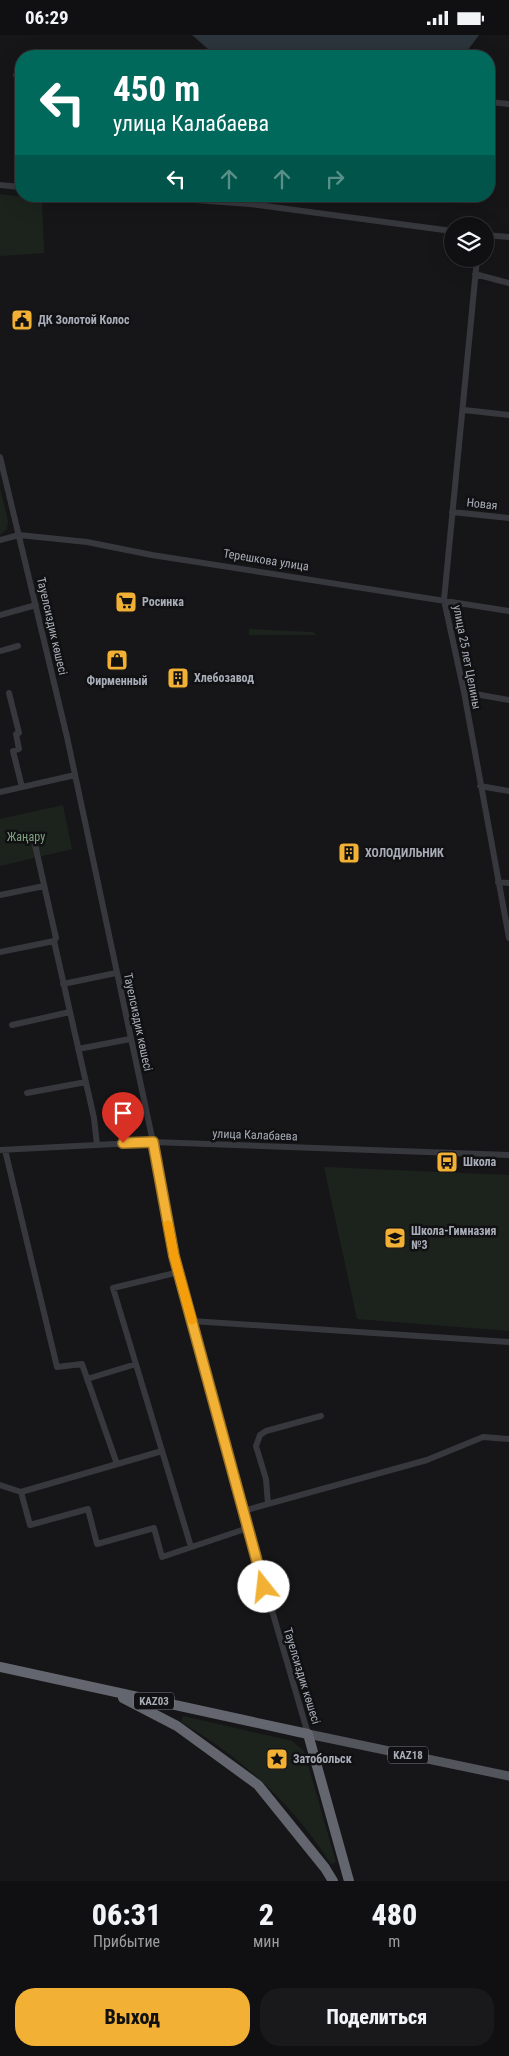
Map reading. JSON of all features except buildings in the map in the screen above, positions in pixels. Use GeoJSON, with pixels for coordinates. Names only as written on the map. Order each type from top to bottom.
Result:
{"type":"FeatureCollection","features":[{"type":"Feature","properties":{"kind":"highway","name":"KАZ03"},"geometry":{"type":"LineString","coordinates":[[0,1667],[308,1734]]}},
{"type":"Feature","properties":{"kind":"highway","name":"KАZ03"},"geometry":{"type":"LineString","coordinates":[[109,1691],[177,1726],[258,1785],[325,1868],[333,1881]]}},
{"type":"Feature","properties":{"kind":"highway"},"geometry":{"type":"LineString","coordinates":[[308,1734],[348,1881]]}},
{"type":"Feature","properties":{"kind":"main road","name":"KAZ18"},"geometry":{"type":"LineString","coordinates":[[308,1734],[509,1776]]}},
{"type":"Feature","properties":{"kind":"street"},"geometry":{"type":"LineString","coordinates":[[495,103],[509,104]]}},
{"type":"Feature","properties":{"kind":"street"},"geometry":{"type":"LineString","coordinates":[[0,185],[15,186]]}},
{"type":"Feature","properties":{"kind":"street"},"geometry":{"type":"LineString","coordinates":[[220,202],[259,205],[444,230]]}},
{"type":"Feature","properties":{"kind":"street"},"geometry":{"type":"LineString","coordinates":[[494,236],[509,237]]}},
{"type":"Feature","properties":{"kind":"street","name":"улица 25 лет Целины"},"geometry":{"type":"LineString","coordinates":[[475,267],[464,410],[444,600],[464,693],[509,938]]}},
{"type":"Feature","properties":{"kind":"street"},"geometry":{"type":"LineString","coordinates":[[474,274],[509,283]]}},
{"type":"Feature","properties":{"kind":"street"},"geometry":{"type":"LineString","coordinates":[[464,410],[509,415]]}},
{"type":"Feature","properties":{"kind":"street","name":"Тауелсиздик көшесі"},"geometry":{"type":"LineString","coordinates":[[0,457],[75,775],[179,1272],[243,1511],[308,1734]]}},
{"type":"Feature","properties":{"kind":"street","name":"Новая"},"geometry":{"type":"LineString","coordinates":[[452,512],[509,518]]}},
{"type":"Feature","properties":{"kind":"street"},"geometry":{"type":"LineString","coordinates":[[0,540],[19,535]]}},
{"type":"Feature","properties":{"kind":"street","name":"Терешкова улица"},"geometry":{"type":"LineString","coordinates":[[19,535],[87,543],[152,555],[509,611]]}},
{"type":"Feature","properties":{"kind":"street"},"geometry":{"type":"LineString","coordinates":[[0,615],[36,605]]}},
{"type":"Feature","properties":{"kind":"street"},"geometry":{"type":"LineString","coordinates":[[0,651],[18,646]]}},
{"type":"Feature","properties":{"kind":"street"},"geometry":{"type":"LineString","coordinates":[[9,693],[19,733],[16,733],[19,749],[13,751],[22,787]]}},
{"type":"Feature","properties":{"kind":"street"},"geometry":{"type":"LineString","coordinates":[[464,693],[509,700]]}},
{"type":"Feature","properties":{"kind":"street"},"geometry":{"type":"LineString","coordinates":[[0,792],[75,775]]}},
{"type":"Feature","properties":{"kind":"street"},"geometry":{"type":"LineString","coordinates":[[480,786],[509,791]]}},
{"type":"Feature","properties":{"kind":"street"},"geometry":{"type":"LineString","coordinates":[[33,836],[56,938],[54,941],[63,984],[94,1118],[97,1145]]}},
{"type":"Feature","properties":{"kind":"street"},"geometry":{"type":"LineString","coordinates":[[498,881],[509,883]]}},
{"type":"Feature","properties":{"kind":"street"},"geometry":{"type":"LineString","coordinates":[[0,895],[44,886]]}},
{"type":"Feature","properties":{"kind":"street"},"geometry":{"type":"LineString","coordinates":[[0,952],[54,941]]}},
{"type":"Feature","properties":{"kind":"street"},"geometry":{"type":"LineString","coordinates":[[63,984],[116,973]]}},
{"type":"Feature","properties":{"kind":"street"},"geometry":{"type":"LineString","coordinates":[[12,1025],[70,1013]]}},
{"type":"Feature","properties":{"kind":"street"},"geometry":{"type":"LineString","coordinates":[[78,1049],[130,1039]]}},
{"type":"Feature","properties":{"kind":"street"},"geometry":{"type":"LineString","coordinates":[[27,1093],[86,1082]]}},
{"type":"Feature","properties":{"kind":"street","name":"улица Калабаева"},"geometry":{"type":"LineString","coordinates":[[2,1150],[153,1142],[509,1155]]}},
{"type":"Feature","properties":{"kind":"street"},"geometry":{"type":"LineString","coordinates":[[2,1150],[57,1367],[82,1364],[117,1464]]}},
{"type":"Feature","properties":{"kind":"street"},"geometry":{"type":"LineString","coordinates":[[179,1272],[113,1288],[191,1547]]}},
{"type":"Feature","properties":{"kind":"street"},"geometry":{"type":"LineString","coordinates":[[192,1321],[509,1342]]}},
{"type":"Feature","properties":{"kind":"street"},"geometry":{"type":"LineString","coordinates":[[86,1379],[136,1364]]}},
{"type":"Feature","properties":{"kind":"street"},"geometry":{"type":"LineString","coordinates":[[268,1504],[266,1479],[256,1446],[260,1435],[266,1431],[321,1416]]}},
{"type":"Feature","properties":{"kind":"street"},"geometry":{"type":"LineString","coordinates":[[243,1511],[427,1460],[483,1437],[509,1439]]}},
{"type":"Feature","properties":{"kind":"street"},"geometry":{"type":"LineString","coordinates":[[0,1485],[21,1492],[162,1451]]}},
{"type":"Feature","properties":{"kind":"street"},"geometry":{"type":"LineString","coordinates":[[21,1492],[30,1525],[88,1509],[97,1544],[154,1528],[162,1557],[248,1528]]}},
{"type":"Feature","properties":{"kind":"green space"},"geometry":{"type":"Polygon","coordinates":[[[0,194],[15,196],[15,202],[42,202],[44,253],[0,256],[0,194]]]}},
{"type":"Feature","properties":{"kind":"green space"},"geometry":{"type":"Polygon","coordinates":[[[0,488],[8,521],[7,529],[0,535],[0,488]]]}},
{"type":"Feature","properties":{"kind":"green space"},"geometry":{"type":"Polygon","coordinates":[[[249,629],[313,632],[316,635],[249,635],[249,629]]]}},
{"type":"Feature","properties":{"kind":"green space","name":"Жаңару"},"geometry":{"type":"Polygon","coordinates":[[[63,805],[72,849],[0,866],[0,819],[63,805]]]}},
{"type":"Feature","properties":{"kind":"green space"},"geometry":{"type":"Polygon","coordinates":[[[324,1167],[509,1175],[509,1331],[357,1319],[324,1167]]]}},
{"type":"Feature","properties":{"kind":"green space"},"geometry":{"type":"Polygon","coordinates":[[[183,1716],[292,1741],[304,1751],[336,1862],[331,1864],[300,1821],[283,1802],[245,1766],[181,1722],[183,1716]]]}},
{"type":"Feature","properties":{"kind":"shaded area"},"geometry":{"type":"Polygon","coordinates":[[[192,35],[479,35],[468,50],[209,50],[192,35]]]}},
{"type":"Feature","properties":{"kind":"slow traffic"},"geometry":{"type":"LineString","coordinates":[[168,1225],[174,1256],[192,1320]]}},
{"type":"Feature","properties":{"kind":"place","name":"ДК Золотой Колос"},"geometry":{"type":"Point","coordinates":[22,320]}},
{"type":"Feature","properties":{"kind":"place","name":"Росинка"},"geometry":{"type":"Point","coordinates":[126,602]}},
{"type":"Feature","properties":{"kind":"place","name":"Фирменный"},"geometry":{"type":"Point","coordinates":[117,660]}},
{"type":"Feature","properties":{"kind":"place","name":"Хлебозавод"},"geometry":{"type":"Point","coordinates":[178,678]}},
{"type":"Feature","properties":{"kind":"place","name":"ХОЛОДИЛЬНИК"},"geometry":{"type":"Point","coordinates":[349,853]}},
{"type":"Feature","properties":{"kind":"place","name":"Школа"},"geometry":{"type":"Point","coordinates":[447,1162]}},
{"type":"Feature","properties":{"kind":"place","name":"Школа-Гимназия №3"},"geometry":{"type":"Point","coordinates":[395,1238]}},
{"type":"Feature","properties":{"kind":"place","name":"Затобольск"},"geometry":{"type":"Point","coordinates":[277,1759]}},
{"type":"Feature","properties":{"kind":"route"},"geometry":{"type":"LineString","coordinates":[[123,1143],[153,1142],[174,1256],[264,1587]]}}]}
